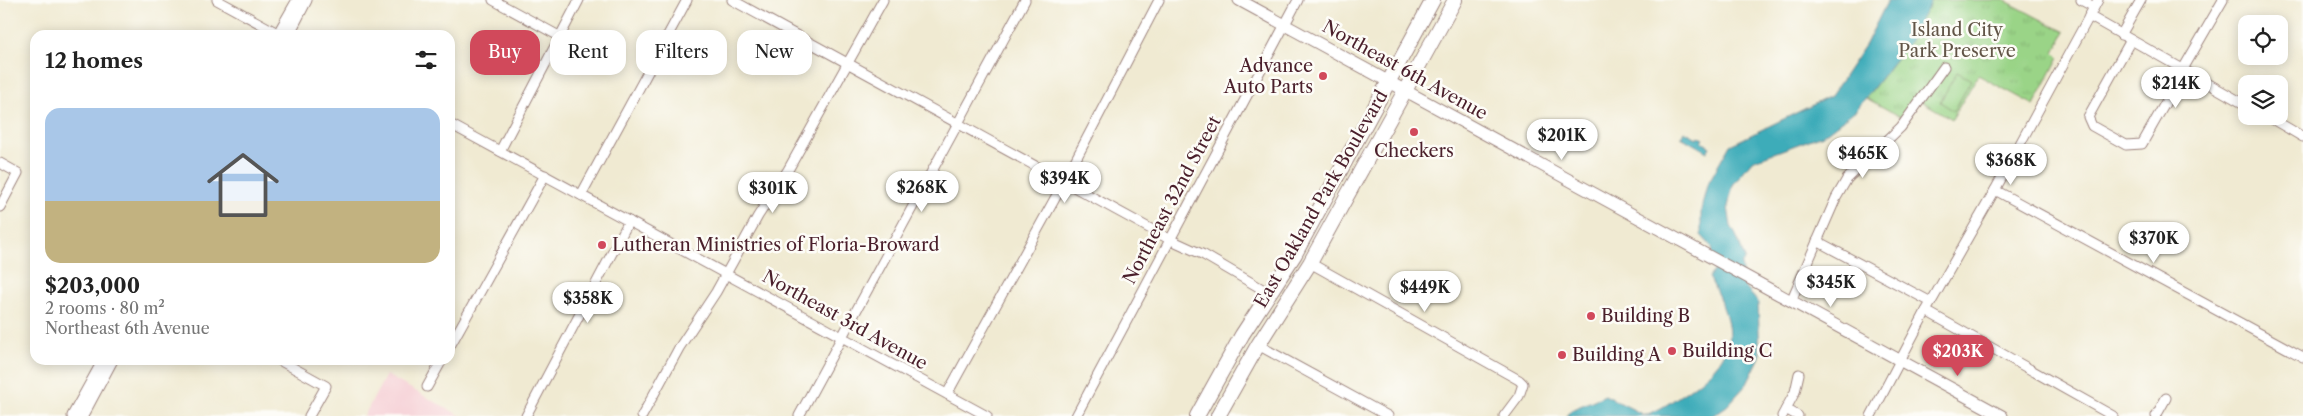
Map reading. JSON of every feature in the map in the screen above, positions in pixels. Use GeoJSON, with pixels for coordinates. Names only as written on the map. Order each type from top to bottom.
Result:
{"type":"FeatureCollection","features":[{"type":"Feature","properties":{"kind":"main road","name":"East Oakland Park Boulevard"},"geometry":{"type":"LineString","coordinates":[[1197,416],[1242,335],[1295,254],[1433,0]]}},
{"type":"Feature","properties":{"kind":"main road","name":"East Oakland Park Boulevard"},"geometry":{"type":"LineString","coordinates":[[1218,416],[1267,330],[1310,263],[1455,0]]}},
{"type":"Feature","properties":{"kind":"main road"},"geometry":{"type":"LineString","coordinates":[[1267,330],[1273,303],[1269,293]]}},
{"type":"Feature","properties":{"kind":"main road"},"geometry":{"type":"LineString","coordinates":[[1205,402],[1205,416]]}},
{"type":"Feature","properties":{"kind":"street"},"geometry":{"type":"LineString","coordinates":[[217,0],[272,30]]}},
{"type":"Feature","properties":{"kind":"street"},"geometry":{"type":"LineString","coordinates":[[283,30],[298,0]]}},
{"type":"Feature","properties":{"kind":"street"},"geometry":{"type":"LineString","coordinates":[[285,30],[306,0]]}},
{"type":"Feature","properties":{"kind":"street"},"geometry":{"type":"LineString","coordinates":[[493,0],[550,31]]}},
{"type":"Feature","properties":{"kind":"street"},"geometry":{"type":"LineString","coordinates":[[562,30],[579,0]]}},
{"type":"Feature","properties":{"kind":"street"},"geometry":{"type":"LineString","coordinates":[[580,195],[686,0]]}},
{"type":"Feature","properties":{"kind":"street"},"geometry":{"type":"LineString","coordinates":[[732,0],[744,3],[846,63],[1064,182],[1204,255],[1269,293]]}},
{"type":"Feature","properties":{"kind":"street"},"geometry":{"type":"LineString","coordinates":[[642,416],[679,348],[727,274],[758,216],[788,170],[846,63],[883,0]]}},
{"type":"Feature","properties":{"kind":"street"},"geometry":{"type":"LineString","coordinates":[[799,416],[1025,0]]}},
{"type":"Feature","properties":{"kind":"street"},"geometry":{"type":"LineString","coordinates":[[948,394],[1064,182],[1159,0]]}},
{"type":"Feature","properties":{"kind":"street","name":"Northeast 6th Avenue"},"geometry":{"type":"LineString","coordinates":[[1239,0],[2002,416]]}},
{"type":"Feature","properties":{"kind":"street","name":"Northeast 32nd Street"},"geometry":{"type":"LineString","coordinates":[[1076,416],[1169,238],[1298,0]]}},
{"type":"Feature","properties":{"kind":"street"},"geometry":{"type":"LineString","coordinates":[[1871,416],[1926,311],[1995,190],[2096,4],[2081,0]]}},
{"type":"Feature","properties":{"kind":"street"},"geometry":{"type":"LineString","coordinates":[[2121,35],[2141,0]]}},
{"type":"Feature","properties":{"kind":"street"},"geometry":{"type":"LineString","coordinates":[[2131,40],[2088,117],[2092,126],[2126,145],[2142,144],[2147,137],[2223,0]]}},
{"type":"Feature","properties":{"kind":"street"},"geometry":{"type":"LineString","coordinates":[[2089,16],[2238,100]]}},
{"type":"Feature","properties":{"kind":"street"},"geometry":{"type":"LineString","coordinates":[[500,151],[550,54]]}},
{"type":"Feature","properties":{"kind":"street"},"geometry":{"type":"LineString","coordinates":[[1791,300],[1817,240],[1847,179],[1901,127],[1944,67]]}},
{"type":"Feature","properties":{"kind":"street"},"geometry":{"type":"LineString","coordinates":[[2282,125],[2303,137]]}},
{"type":"Feature","properties":{"kind":"street","name":"Northeast 3rd Avenue"},"geometry":{"type":"LineString","coordinates":[[455,127],[948,394],[977,414],[987,416]]}},
{"type":"Feature","properties":{"kind":"street"},"geometry":{"type":"LineString","coordinates":[[0,163],[18,173],[0,207]]}},
{"type":"Feature","properties":{"kind":"street"},"geometry":{"type":"LineString","coordinates":[[455,337],[545,175]]}},
{"type":"Feature","properties":{"kind":"street"},"geometry":{"type":"LineString","coordinates":[[1995,190],[2303,357]]}},
{"type":"Feature","properties":{"kind":"street"},"geometry":{"type":"LineString","coordinates":[[526,416],[629,221]]}},
{"type":"Feature","properties":{"kind":"street"},"geometry":{"type":"LineString","coordinates":[[1817,240],[1931,302]]}},
{"type":"Feature","properties":{"kind":"street"},"geometry":{"type":"LineString","coordinates":[[1310,263],[1516,378],[1522,384],[1518,396],[1504,416]]}},
{"type":"Feature","properties":{"kind":"street"},"geometry":{"type":"LineString","coordinates":[[1926,311],[2113,416]]}},
{"type":"Feature","properties":{"kind":"street"},"geometry":{"type":"LineString","coordinates":[[1258,345],[1388,416]]}},
{"type":"Feature","properties":{"kind":"street"},"geometry":{"type":"LineString","coordinates":[[73,416],[101,365]]}},
{"type":"Feature","properties":{"kind":"street"},"geometry":{"type":"LineString","coordinates":[[82,416],[109,365]]}},
{"type":"Feature","properties":{"kind":"street"},"geometry":{"type":"LineString","coordinates":[[288,365],[326,386],[309,416]]}},
{"type":"Feature","properties":{"kind":"street"},"geometry":{"type":"LineString","coordinates":[[427,387],[439,365]]}},
{"type":"Feature","properties":{"kind":"street"},"geometry":{"type":"LineString","coordinates":[[1798,416],[1784,413],[1795,392],[1799,374]]}},
{"type":"Feature","properties":{"kind":"street"},"geometry":{"type":"LineString","coordinates":[[2156,416],[2166,398]]}},
{"type":"Feature","properties":{"kind":"shaded area"},"geometry":{"type":"Polygon","coordinates":[[[386,375],[461,416],[364,416],[386,375]]]}},
{"type":"Feature","properties":{"kind":"green space","name":"Island City Park Preserve"},"geometry":{"type":"Polygon","coordinates":[[[1932,0],[2004,0],[2065,32],[2054,52],[2059,57],[2034,105],[1978,75],[1952,119],[1916,98],[1901,117],[1866,98],[1909,42],[1932,0]]]}},
{"type":"Feature","properties":{"kind":"green space"},"geometry":{"type":"Polygon","coordinates":[[[1957,72],[1971,80],[1954,111],[1940,102],[1957,72]]]}},
{"type":"Feature","properties":{"kind":"water"},"geometry":{"type":"Polygon","coordinates":[[[1888,0],[1932,0],[1909,42],[1857,109],[1823,135],[1752,161],[1733,185],[1728,207],[1731,226],[1745,259],[1741,264],[1744,286],[1758,302],[1760,357],[1747,384],[1727,406],[1712,416],[1566,416],[1571,410],[1605,395],[1644,415],[1656,411],[1687,391],[1717,365],[1725,352],[1728,340],[1728,327],[1725,312],[1709,277],[1715,270],[1712,247],[1701,235],[1701,210],[1707,185],[1730,145],[1831,96],[1866,44],[1888,0]]]}},
{"type":"Feature","properties":{"kind":"water"},"geometry":{"type":"Polygon","coordinates":[[[1684,131],[1697,138],[1698,136],[1704,139],[1702,142],[1710,147],[1707,152],[1681,137],[1684,131]]]}},
{"type":"Feature","properties":{"kind":"place","name":"Advance Auto Parts"},"geometry":{"type":"Point","coordinates":[1323,76]}},
{"type":"Feature","properties":{"kind":"place","name":"Checkers"},"geometry":{"type":"Point","coordinates":[1414,132]}},
{"type":"Feature","properties":{"kind":"place","name":"Lutheran Ministries of Floria-Broward"},"geometry":{"type":"Point","coordinates":[602,245]}},
{"type":"Feature","properties":{"kind":"place","name":"Building B"},"geometry":{"type":"Point","coordinates":[1591,316]}},
{"type":"Feature","properties":{"kind":"place","name":"Building C"},"geometry":{"type":"Point","coordinates":[1672,351]}},
{"type":"Feature","properties":{"kind":"place","name":"Building A"},"geometry":{"type":"Point","coordinates":[1562,355]}}]}
